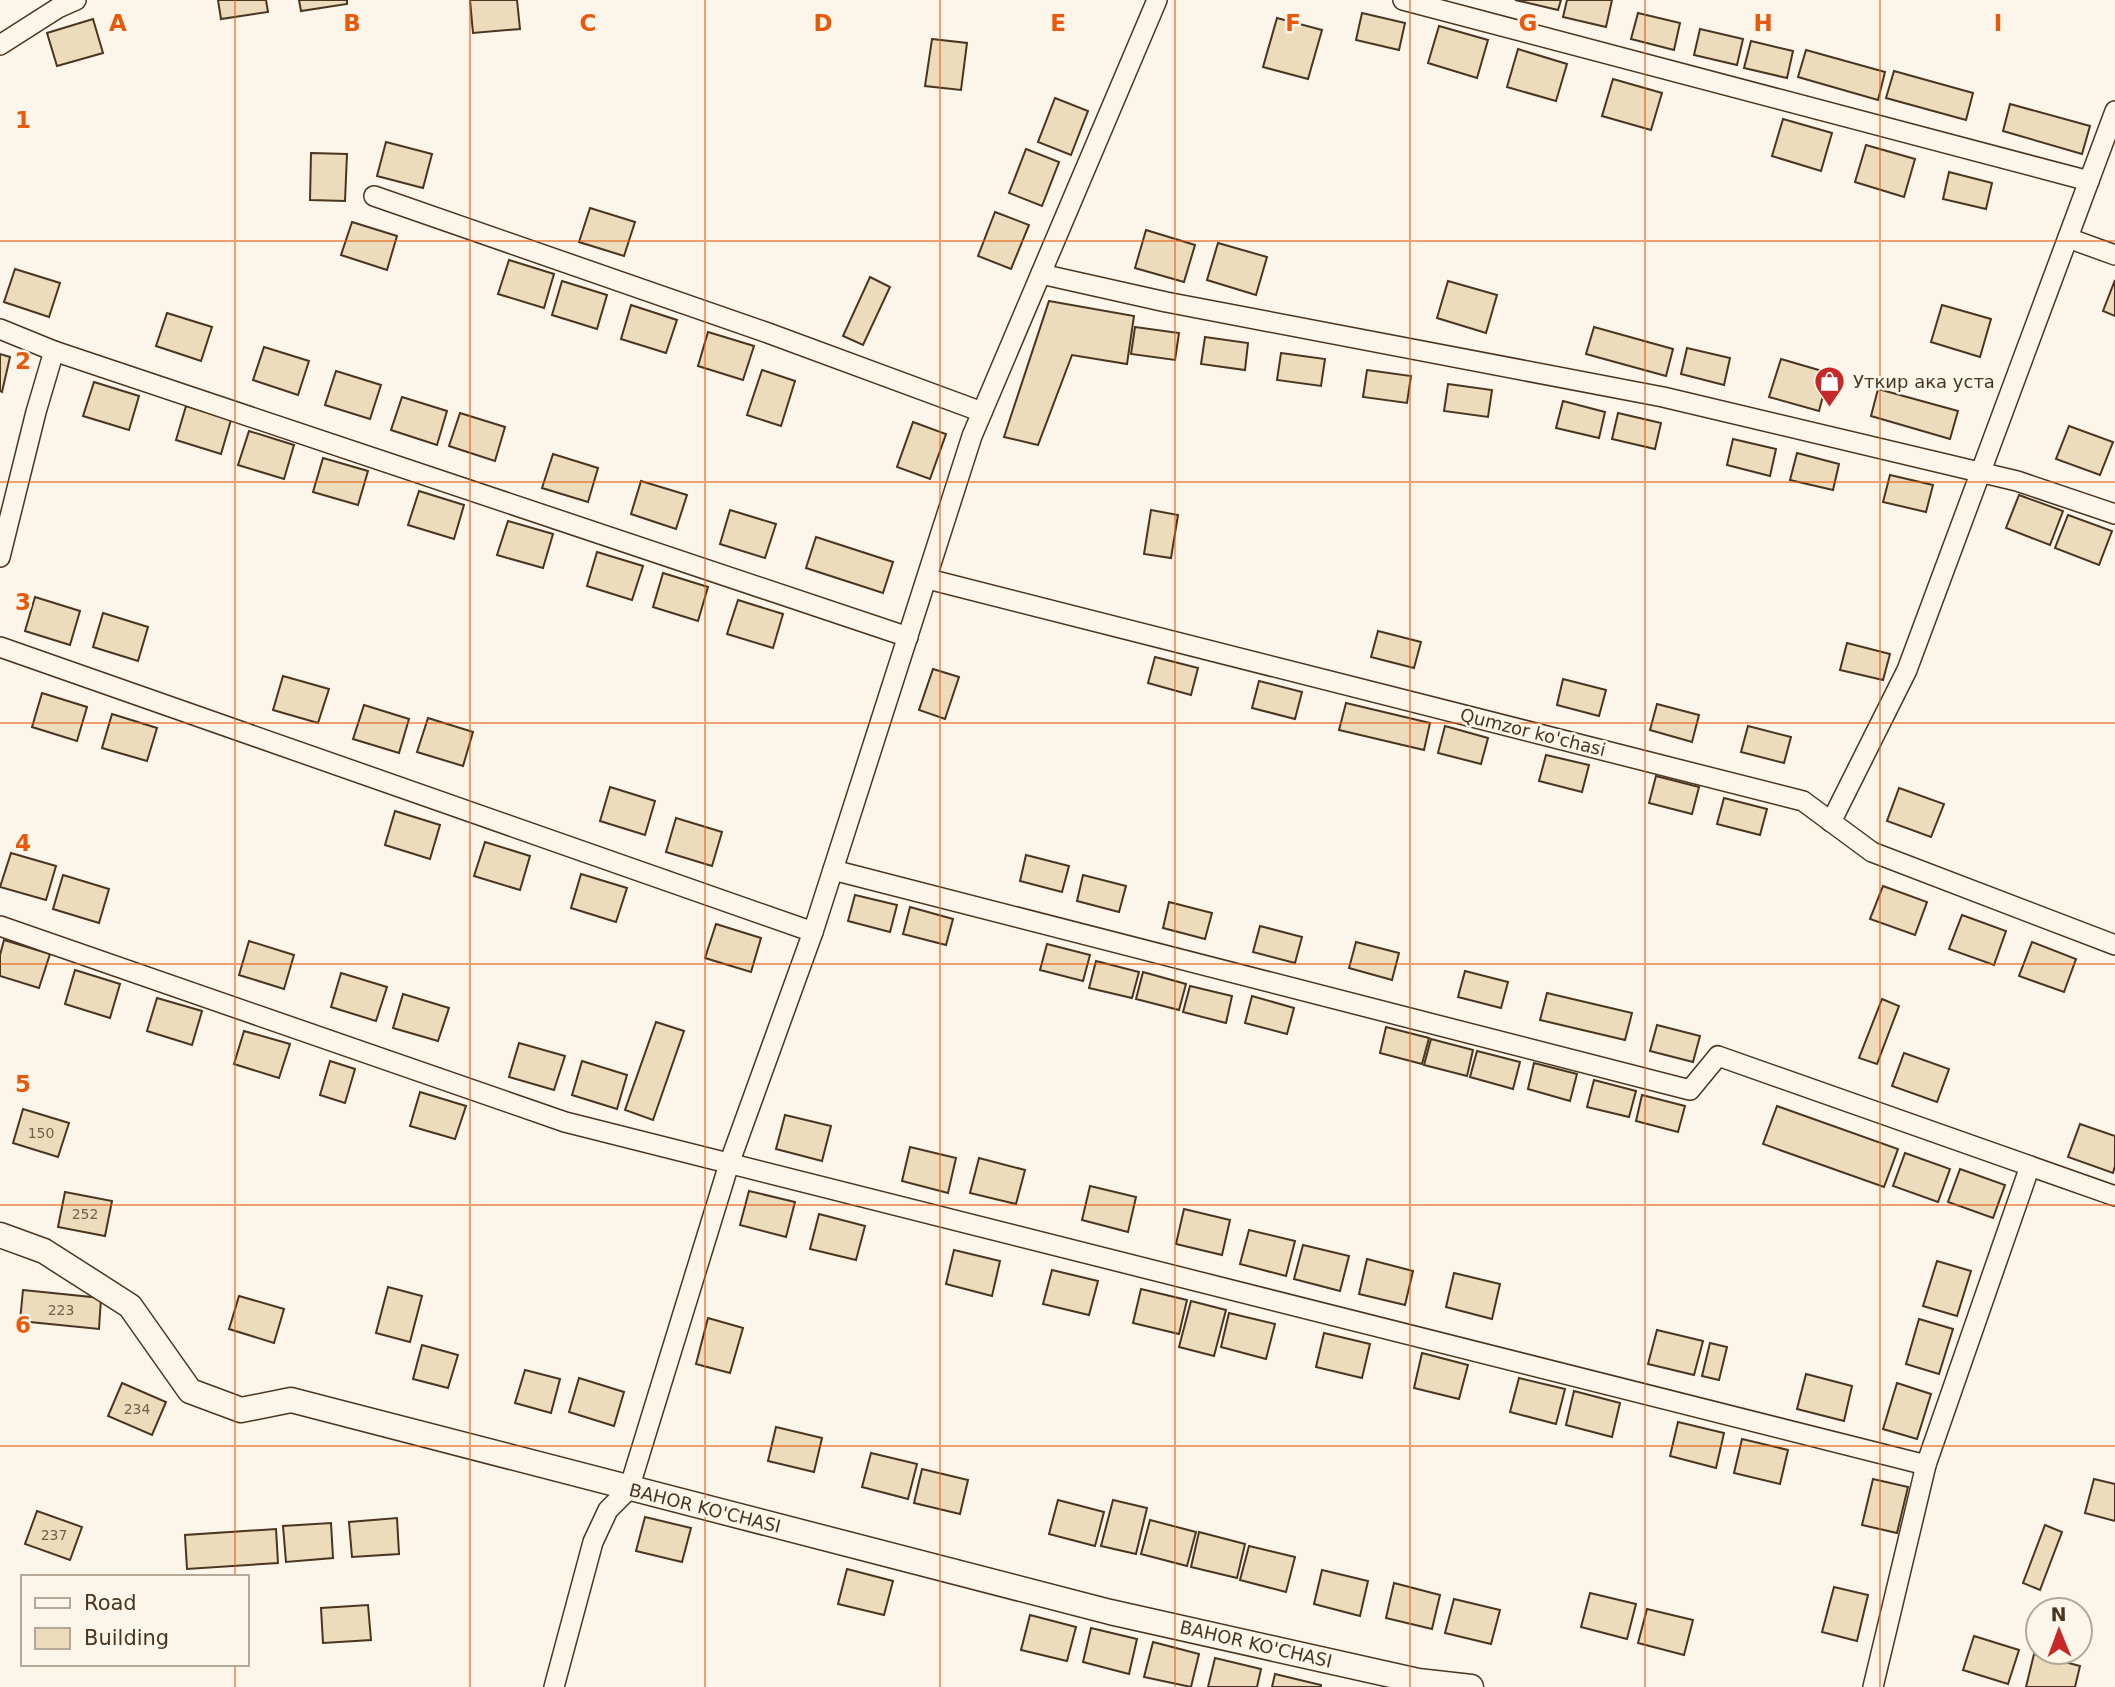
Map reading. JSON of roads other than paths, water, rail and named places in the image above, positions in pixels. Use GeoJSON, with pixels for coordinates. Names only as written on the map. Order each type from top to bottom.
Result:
{"type":"FeatureCollection","features":[{"type":"Feature","properties":{"kind":"street"},"geometry":{"type":"LineString","coordinates":[[0,45],[58,8],[76,0]]}},
{"type":"Feature","properties":{"kind":"street"},"geometry":{"type":"LineString","coordinates":[[554,1687],[593,1542],[608,1510],[629,1489],[729,1164],[813,932],[972,436],[1157,0]]}},
{"type":"Feature","properties":{"kind":"street"},"geometry":{"type":"LineString","coordinates":[[1403,0],[2089,181]]}},
{"type":"Feature","properties":{"kind":"street"},"geometry":{"type":"LineString","coordinates":[[1831,821],[1907,670],[2115,111]]}},
{"type":"Feature","properties":{"kind":"street"},"geometry":{"type":"LineString","coordinates":[[374,195],[768,333],[982,412]]}},
{"type":"Feature","properties":{"kind":"street"},"geometry":{"type":"LineString","coordinates":[[2068,237],[2115,255]]}},
{"type":"Feature","properties":{"kind":"street"},"geometry":{"type":"LineString","coordinates":[[1041,274],[1166,302],[1663,397],[2017,481],[2115,514]]}},
{"type":"Feature","properties":{"kind":"street"},"geometry":{"type":"LineString","coordinates":[[0,330],[54,351],[908,637]]}},
{"type":"Feature","properties":{"kind":"street"},"geometry":{"type":"LineString","coordinates":[[0,557],[54,351]]}},
{"type":"Feature","properties":{"kind":"street","name":"Qumzor ko'chasi"},"geometry":{"type":"LineString","coordinates":[[928,579],[1803,801],[1872,852],[2115,945]]}},
{"type":"Feature","properties":{"kind":"street"},"geometry":{"type":"LineString","coordinates":[[0,647],[813,932]]}},
{"type":"Feature","properties":{"kind":"street"},"geometry":{"type":"LineString","coordinates":[[833,870],[1690,1090],[1718,1056],[2115,1196]]}},
{"type":"Feature","properties":{"kind":"street"},"geometry":{"type":"LineString","coordinates":[[0,926],[565,1122],[1926,1465]]}},
{"type":"Feature","properties":{"kind":"street"},"geometry":{"type":"LineString","coordinates":[[1873,1687],[1926,1465],[2030,1166]]}},
{"type":"Feature","properties":{"kind":"street","name":"BAHOR KO'CHASI"},"geometry":{"type":"LineString","coordinates":[[0,1235],[44,1251],[130,1306],[190,1391],[241,1410],[291,1400],[1110,1612],[1418,1681],[1471,1687]]}},
{"type":"Feature","properties":{"kind":"place","name":"Уткир ака уста"},"geometry":{"type":"Point","coordinates":[1830,408]}}]}
